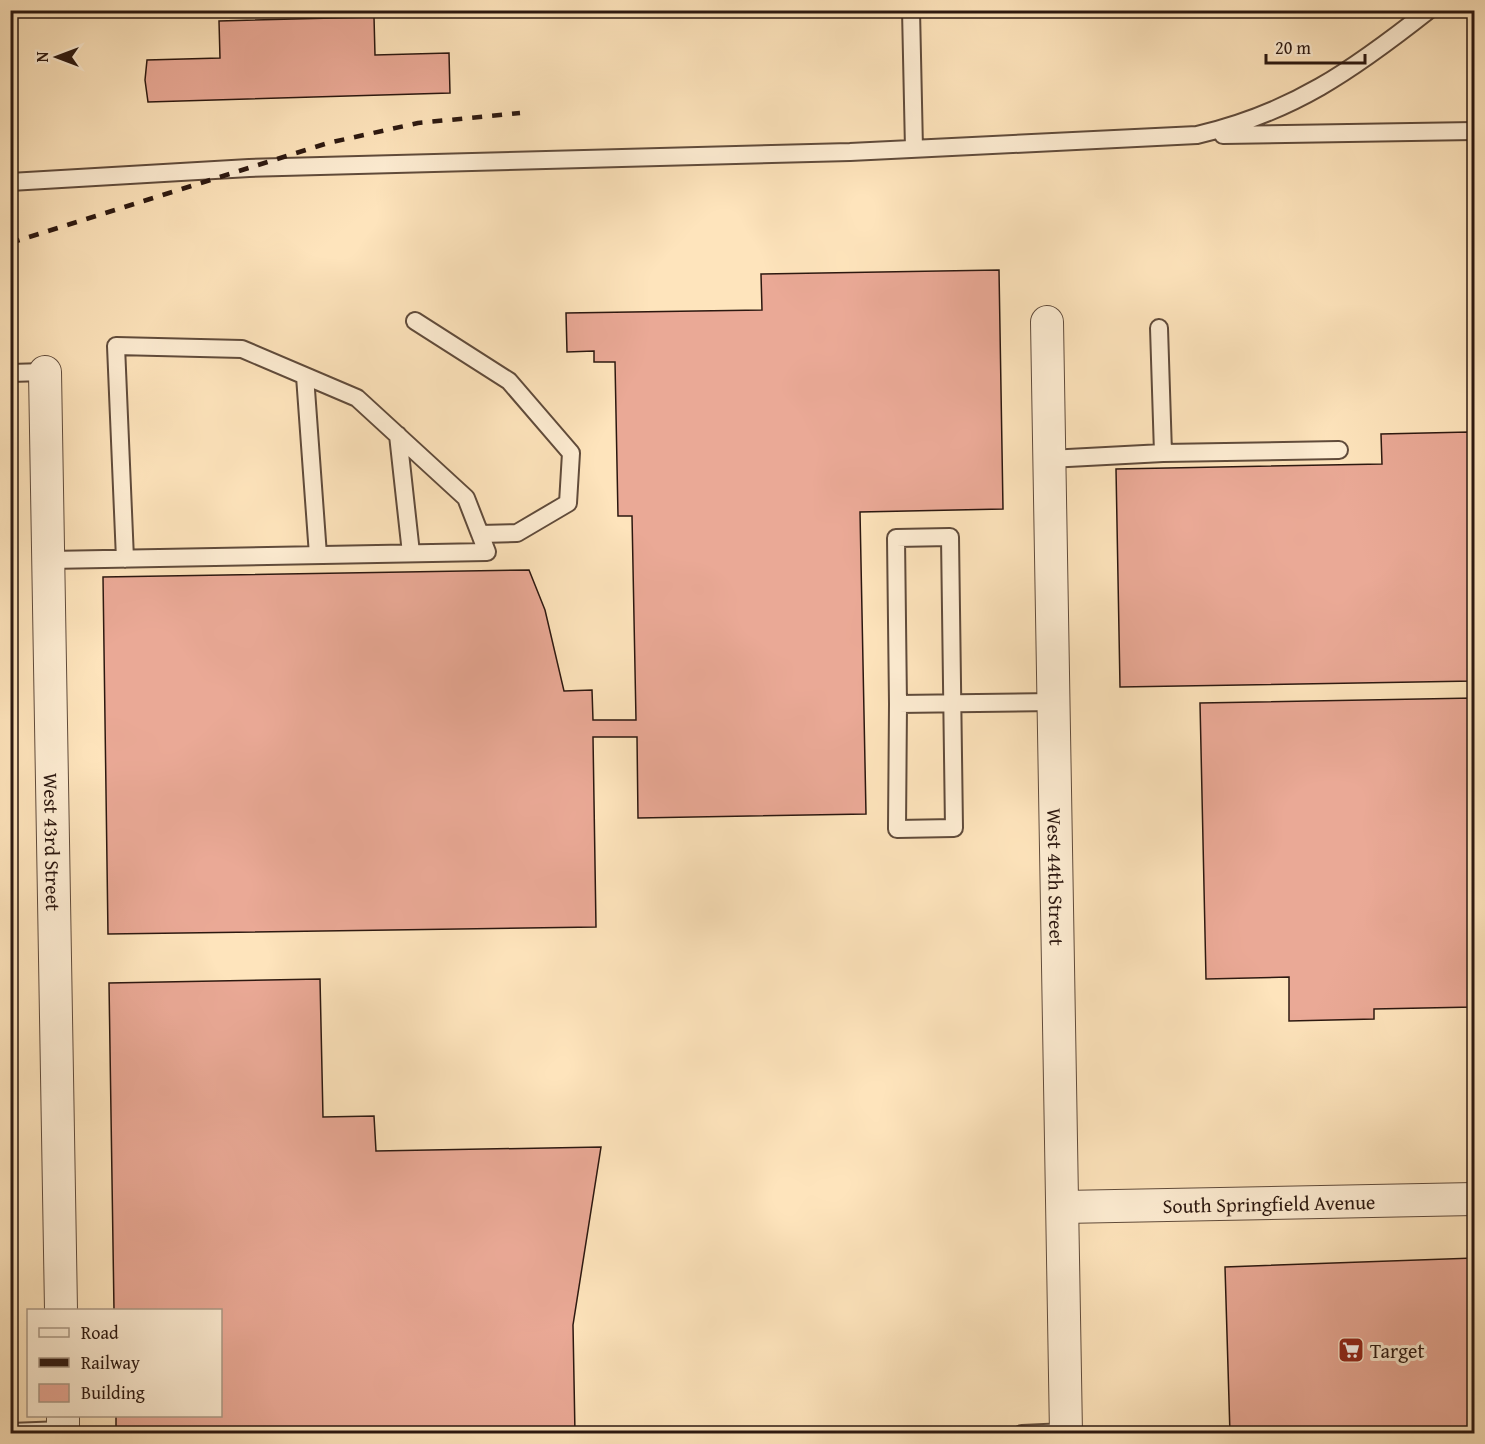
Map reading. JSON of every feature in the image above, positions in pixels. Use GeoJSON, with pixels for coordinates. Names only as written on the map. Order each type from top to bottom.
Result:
{"type":"FeatureCollection","features":[{"type":"Feature","properties":{"kind":"street","name":"West 44th Street"},"geometry":{"type":"LineString","coordinates":[[1047,321],[1066,1433]]}},
{"type":"Feature","properties":{"kind":"street","name":"West 43rd Street"},"geometry":{"type":"LineString","coordinates":[[45,372],[61,1309]]}},
{"type":"Feature","properties":{"kind":"street","name":"South Springfield Avenue"},"geometry":{"type":"LineString","coordinates":[[1063,1207],[1474,1199]]}},
{"type":"Feature","properties":{"kind":"lane"},"geometry":{"type":"LineString","coordinates":[[911,10],[914,149]]}},
{"type":"Feature","properties":{"kind":"lane"},"geometry":{"type":"LineString","coordinates":[[1197,135],[1238,125],[1306,97],[1366,60],[1429,10]]}},
{"type":"Feature","properties":{"kind":"lane"},"geometry":{"type":"LineString","coordinates":[[10,182],[249,168],[914,149],[1197,135],[1474,131]]}},
{"type":"Feature","properties":{"kind":"lane"},"geometry":{"type":"LineString","coordinates":[[415,321],[509,381],[571,453],[568,503],[517,533],[480,534]]}},
{"type":"Feature","properties":{"kind":"lane"},"geometry":{"type":"LineString","coordinates":[[1159,328],[1163,453]]}},
{"type":"Feature","properties":{"kind":"lane"},"geometry":{"type":"LineString","coordinates":[[49,560],[125,559],[487,552],[466,498],[357,398],[242,348],[116,346],[125,559]]}},
{"type":"Feature","properties":{"kind":"lane"},"geometry":{"type":"LineString","coordinates":[[10,373],[45,372]]}},
{"type":"Feature","properties":{"kind":"lane"},"geometry":{"type":"LineString","coordinates":[[305,376],[318,555]]}},
{"type":"Feature","properties":{"kind":"lane"},"geometry":{"type":"LineString","coordinates":[[398,435],[411,553]]}},
{"type":"Feature","properties":{"kind":"lane"},"geometry":{"type":"LineString","coordinates":[[1049,459],[1163,453],[1340,450]]}},
{"type":"Feature","properties":{"kind":"lane"},"geometry":{"type":"LineString","coordinates":[[950,537],[954,828],[897,829],[898,704],[896,538],[950,537]]}},
{"type":"Feature","properties":{"kind":"lane"},"geometry":{"type":"LineString","coordinates":[[898,704],[1054,702]]}},
{"type":"Feature","properties":{"kind":"lane"},"geometry":{"type":"LineString","coordinates":[[10,1432],[63,1426]]}},
{"type":"Feature","properties":{"kind":"lane"},"geometry":{"type":"LineString","coordinates":[[1022,1434],[1066,1433]]}},
{"type":"Feature","properties":{"kind":"building"},"geometry":{"type":"Polygon","coordinates":[[[374,17],[375,55],[449,53],[450,93],[148,102],[145,80],[147,60],[220,58],[219,21],[374,17]]]}},
{"type":"Feature","properties":{"kind":"building"},"geometry":{"type":"Polygon","coordinates":[[[999,270],[1003,509],[860,512],[866,814],[638,818],[637,737],[593,737],[596,927],[108,934],[103,577],[529,570],[545,610],[564,691],[592,690],[593,720],[636,720],[632,516],[618,516],[615,362],[594,362],[594,351],[567,352],[566,313],[762,310],[761,274],[999,270]]]}},
{"type":"Feature","properties":{"kind":"building"},"geometry":{"type":"Polygon","coordinates":[[[1469,432],[1474,681],[1120,687],[1116,469],[1382,464],[1381,434],[1469,432]]]}},
{"type":"Feature","properties":{"kind":"building"},"geometry":{"type":"Polygon","coordinates":[[[1474,698],[1474,1007],[1374,1009],[1374,1019],[1289,1021],[1289,977],[1206,979],[1200,703],[1474,698]]]}},
{"type":"Feature","properties":{"kind":"building"},"geometry":{"type":"Polygon","coordinates":[[[320,979],[323,1117],[374,1116],[376,1151],[601,1147],[573,1325],[575,1434],[116,1434],[116,1417],[222,1417],[222,1309],[114,1309],[109,983],[320,979]]]}},
{"type":"Feature","properties":{"kind":"building"},"geometry":{"type":"Polygon","coordinates":[[[10,1204],[14,1204],[16,1319],[10,1320],[10,1204]]]}},
{"type":"Feature","properties":{"kind":"building","name":"Target"},"geometry":{"type":"Polygon","coordinates":[[[1474,1258],[1474,1434],[1230,1434],[1225,1267],[1474,1258]]]}},
{"type":"Feature","properties":{"kind":"railway"},"geometry":{"type":"LineString","coordinates":[[10,243],[328,143],[418,123],[520,113]]}},
{"type":"Feature","properties":{"kind":"place","name":"Target"},"geometry":{"type":"Point","coordinates":[1351,1350]}}]}
